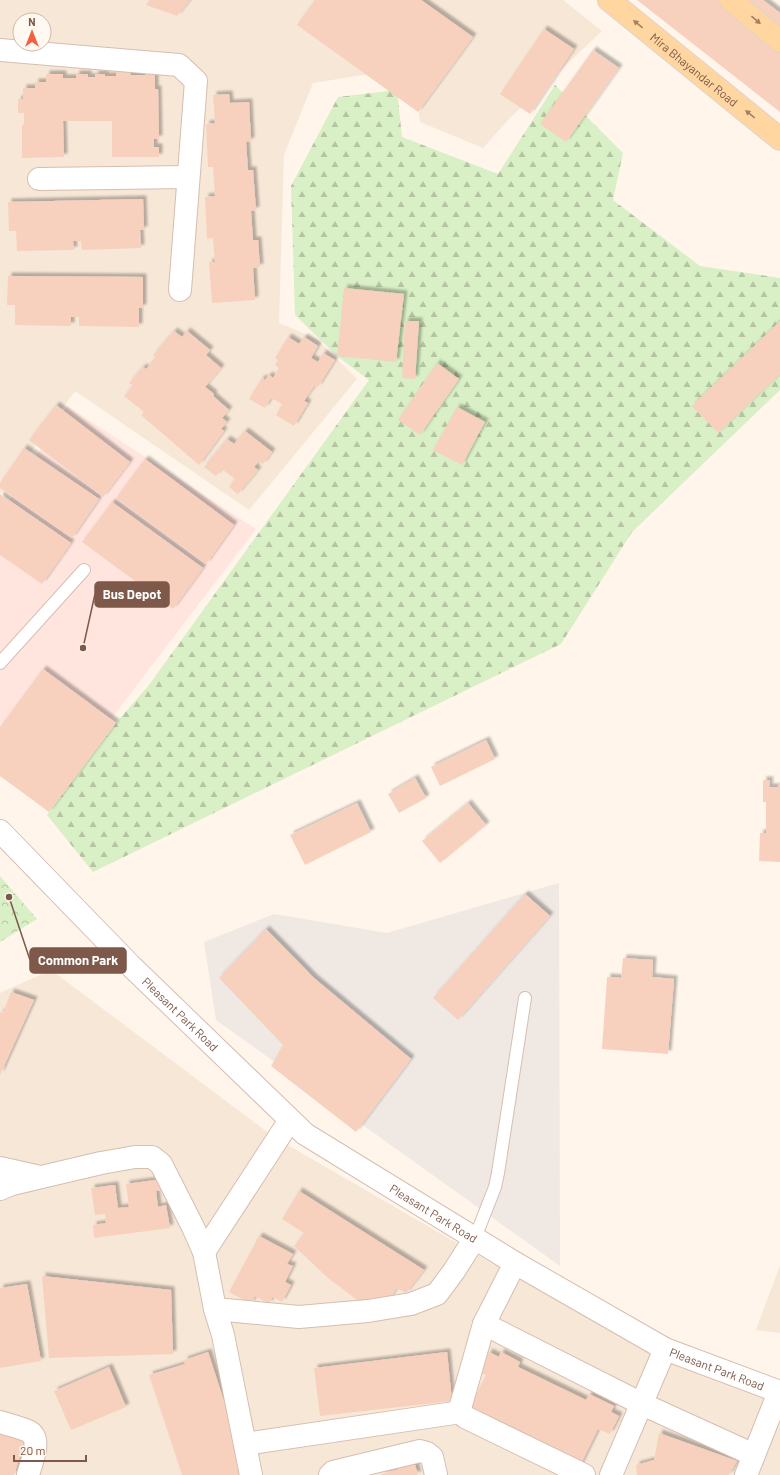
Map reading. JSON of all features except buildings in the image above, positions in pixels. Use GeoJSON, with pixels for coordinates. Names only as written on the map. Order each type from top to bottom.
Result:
{"type":"FeatureCollection","features":[{"type":"Feature","properties":{"kind":"main road","name":"Mira Bhayandar Road"},"geometry":{"type":"LineString","coordinates":[[609,0],[780,139]]}},
{"type":"Feature","properties":{"kind":"main road"},"geometry":{"type":"LineString","coordinates":[[731,0],[780,41]]}},
{"type":"Feature","properties":{"kind":"street"},"geometry":{"type":"LineString","coordinates":[[0,50],[179,65],[196,81],[180,290]]}},
{"type":"Feature","properties":{"kind":"street"},"geometry":{"type":"LineString","coordinates":[[39,179],[188,177]]}},
{"type":"Feature","properties":{"kind":"street","name":"Pleasant Park Road"},"geometry":{"type":"LineString","coordinates":[[0,831],[132,967],[305,1134],[515,1263],[665,1349],[780,1392]]}},
{"type":"Feature","properties":{"kind":"street"},"geometry":{"type":"LineString","coordinates":[[204,1252],[290,1120]]}},
{"type":"Feature","properties":{"kind":"street"},"geometry":{"type":"LineString","coordinates":[[0,1189],[12,1184],[100,1163],[135,1158],[152,1158],[161,1164],[193,1226],[204,1252],[215,1309],[223,1335],[251,1475]]}},
{"type":"Feature","properties":{"kind":"street"},"geometry":{"type":"LineString","coordinates":[[0,1168],[40,1177]]}},
{"type":"Feature","properties":{"kind":"street"},"geometry":{"type":"LineString","coordinates":[[215,1309],[299,1317],[368,1311],[410,1304],[437,1294],[475,1238]]}},
{"type":"Feature","properties":{"kind":"street"},"geometry":{"type":"LineString","coordinates":[[515,1263],[484,1324],[460,1405],[461,1412],[465,1417],[584,1475]]}},
{"type":"Feature","properties":{"kind":"street"},"geometry":{"type":"LineString","coordinates":[[484,1324],[642,1404],[750,1465],[780,1392]]}},
{"type":"Feature","properties":{"kind":"street"},"geometry":{"type":"LineString","coordinates":[[611,1475],[665,1349]]}},
{"type":"Feature","properties":{"kind":"street"},"geometry":{"type":"LineString","coordinates":[[244,1444],[461,1412]]}},
{"type":"Feature","properties":{"kind":"street"},"geometry":{"type":"LineString","coordinates":[[0,1422],[29,1431],[35,1438],[35,1445],[28,1475]]}},
{"type":"Feature","properties":{"kind":"street"},"geometry":{"type":"LineString","coordinates":[[330,1475],[333,1472],[420,1451],[427,1453],[432,1457],[436,1475]]}},
{"type":"Feature","properties":{"kind":"lane"},"geometry":{"type":"LineString","coordinates":[[0,663],[84,570]]}},
{"type":"Feature","properties":{"kind":"lane"},"geometry":{"type":"LineString","coordinates":[[475,1238],[495,1187],[525,998]]}},
{"type":"Feature","properties":{"kind":"shaded area"},"geometry":{"type":"Polygon","coordinates":[[[0,0],[563,0],[602,31],[509,119],[483,148],[420,122],[413,67],[313,83],[284,155],[279,323],[317,339],[357,379],[249,510],[75,391],[0,494],[0,0]]]}},
{"type":"Feature","properties":{"kind":"shaded area"},"geometry":{"type":"Polygon","coordinates":[[[67,406],[256,529],[44,807],[0,766],[0,516],[67,406]]]}},
{"type":"Feature","properties":{"kind":"shaded area"},"geometry":{"type":"Polygon","coordinates":[[[559,883],[560,1266],[216,1020],[204,942],[274,914],[387,933],[559,883]]]}},
{"type":"Feature","properties":{"kind":"shaded area"},"geometry":{"type":"Polygon","coordinates":[[[51,970],[274,1137],[488,1261],[780,1405],[780,1475],[0,1475],[0,993],[51,970]]]}},
{"type":"Feature","properties":{"kind":"shaded area"},"geometry":{"type":"Polygon","coordinates":[[[780,1265],[780,1333],[756,1330],[780,1265]]]}},
{"type":"Feature","properties":{"kind":"green space"},"geometry":{"type":"Polygon","coordinates":[[[555,85],[623,153],[613,200],[700,266],[780,278],[780,390],[632,532],[561,644],[93,872],[47,815],[116,723],[149,685],[369,380],[337,356],[295,315],[291,186],[338,97],[397,90],[402,137],[498,174],[555,85]]]}},
{"type":"Feature","properties":{"kind":"green space"},"geometry":{"type":"Polygon","coordinates":[[[0,876],[37,919],[0,942],[0,876]]]}},
{"type":"Feature","properties":{"kind":"place","name":"Bus Depot"},"geometry":{"type":"Point","coordinates":[83,648]}},
{"type":"Feature","properties":{"kind":"place","name":"Common Park"},"geometry":{"type":"Point","coordinates":[9,897]}}]}
